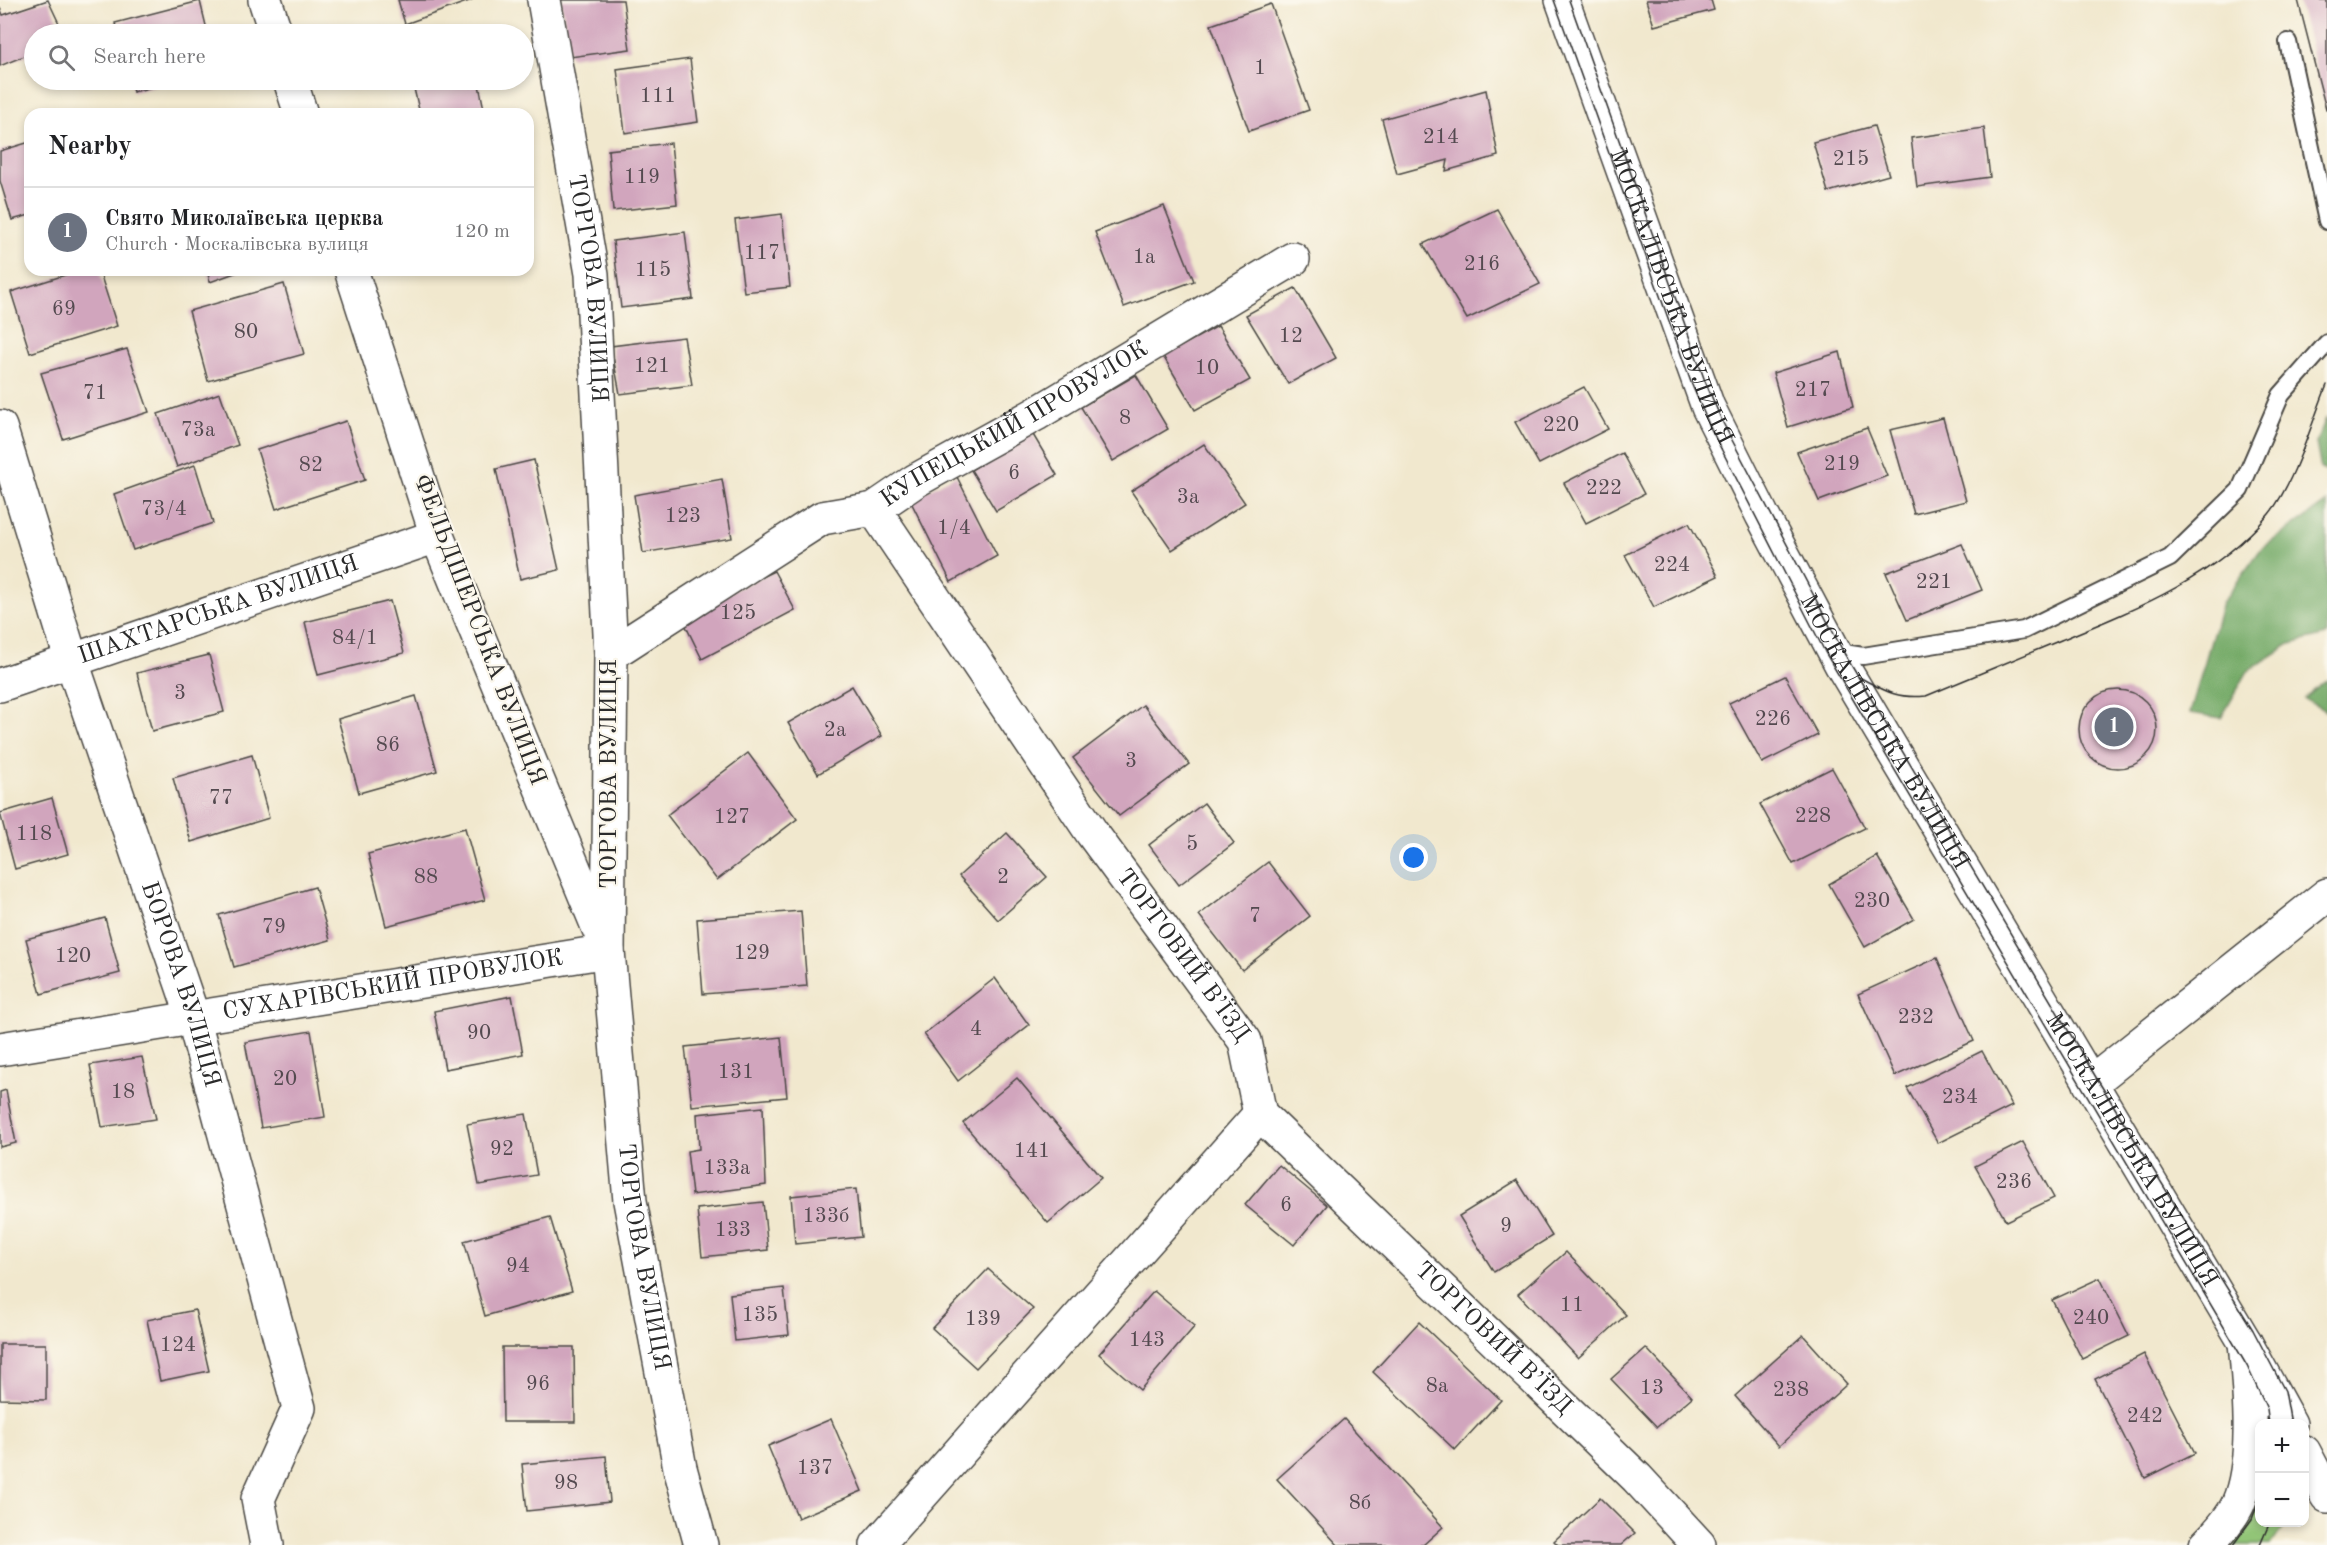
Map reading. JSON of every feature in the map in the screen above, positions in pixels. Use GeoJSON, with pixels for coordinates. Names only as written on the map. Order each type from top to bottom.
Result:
{"type":"FeatureCollection","features":[{"type":"Feature","properties":{"kind":"street"},"geometry":{"type":"LineString","coordinates":[[265,0],[273,24]]}},
{"type":"Feature","properties":{"kind":"street","name":"ТОРГОВА ВУЛИЦЯ"},"geometry":{"type":"LineString","coordinates":[[544,0],[592,274],[611,654],[608,951],[630,1201],[680,1468],[701,1545]]}},
{"type":"Feature","properties":{"kind":"street","name":"МОСКАЛІВСЬКА ВУЛИЦЯ"},"geometry":{"type":"LineString","coordinates":[[1562,0],[1708,407],[1837,657],[2245,1342],[2287,1419]]}},
{"type":"Feature","properties":{"kind":"street"},"geometry":{"type":"LineString","coordinates":[[293,90],[299,108]]}},
{"type":"Feature","properties":{"kind":"street","name":"КУПЕЦЬКИЙ ПРОВУЛОК"},"geometry":{"type":"LineString","coordinates":[[611,654],[822,518],[874,509],[915,481],[1036,414],[1293,260]]}},
{"type":"Feature","properties":{"kind":"street","name":"ФЕЛЬДШЕРСЬКА ВУЛИЦЯ"},"geometry":{"type":"LineString","coordinates":[[353,276],[437,536],[608,951]]}},
{"type":"Feature","properties":{"kind":"street","name":"БОРОВА ВУЛИЦЯ"},"geometry":{"type":"LineString","coordinates":[[0,427],[72,662],[193,1017],[299,1408],[258,1499],[267,1545]]}},
{"type":"Feature","properties":{"kind":"street","name":"ТОРГОВИЙ В’ЇЗД"},"geometry":{"type":"LineString","coordinates":[[874,509],[1092,833],[1245,1041],[1260,1114],[1637,1478],[1699,1545]]}},
{"type":"Feature","properties":{"kind":"street","name":"ШАХТАРСЬКА ВУЛИЦЯ"},"geometry":{"type":"LineString","coordinates":[[0,685],[437,536]]}},
{"type":"Feature","properties":{"kind":"street"},"geometry":{"type":"LineString","coordinates":[[2090,1084],[2327,895]]}},
{"type":"Feature","properties":{"kind":"street","name":"СУХАРІВСЬКИЙ ПРОВУЛОК"},"geometry":{"type":"LineString","coordinates":[[0,1049],[608,951]]}},
{"type":"Feature","properties":{"kind":"street"},"geometry":{"type":"LineString","coordinates":[[877,1545],[1260,1114]]}},
{"type":"Feature","properties":{"kind":"street"},"geometry":{"type":"LineString","coordinates":[[2206,1545],[2237,1507],[2245,1483],[2248,1451],[2245,1342]]}},
{"type":"Feature","properties":{"kind":"street"},"geometry":{"type":"LineString","coordinates":[[2309,1462],[2327,1496]]}},
{"type":"Feature","properties":{"kind":"lane"},"geometry":{"type":"LineString","coordinates":[[2288,42],[2327,220]]}},
{"type":"Feature","properties":{"kind":"lane"},"geometry":{"type":"LineString","coordinates":[[1837,657],[1844,653],[1863,657],[2024,630],[2170,558],[2240,490],[2281,394],[2327,343]]}},
{"type":"Feature","properties":{"kind":"green space"},"geometry":{"type":"Polygon","coordinates":[[[2327,416],[2327,472],[2321,469],[2316,443],[2327,416]]]}},
{"type":"Feature","properties":{"kind":"green space"},"geometry":{"type":"Polygon","coordinates":[[[2327,502],[2327,635],[2290,644],[2248,671],[2221,718],[2190,713],[2222,603],[2261,549],[2327,502]]]}},
{"type":"Feature","properties":{"kind":"green space"},"geometry":{"type":"Polygon","coordinates":[[[2327,680],[2327,712],[2304,699],[2327,680]]]}},
{"type":"Feature","properties":{"kind":"green space"},"geometry":{"type":"Polygon","coordinates":[[[2255,1465],[2255,1527],[2283,1527],[2271,1545],[2206,1545],[2255,1465]]]}},
{"type":"Feature","properties":{"kind":"building"},"geometry":{"type":"Polygon","coordinates":[[[48,0],[59,24],[24,24],[24,56],[0,66],[0,8],[3,15],[48,0]]]}},
{"type":"Feature","properties":{"kind":"building"},"geometry":{"type":"Polygon","coordinates":[[[398,0],[472,0],[405,24],[398,0]]]}},
{"type":"Feature","properties":{"kind":"building"},"geometry":{"type":"Polygon","coordinates":[[[561,0],[623,0],[630,49],[570,57],[561,0]]]}},
{"type":"Feature","properties":{"kind":"building"},"geometry":{"type":"Polygon","coordinates":[[[1646,0],[1711,0],[1714,10],[1654,26],[1646,0]]]}},
{"type":"Feature","properties":{"kind":"building"},"geometry":{"type":"Polygon","coordinates":[[[2298,0],[2327,0],[2327,109],[2326,109],[2298,0]]]}},
{"type":"Feature","properties":{"kind":"building"},"geometry":{"type":"Polygon","coordinates":[[[200,1],[206,24],[115,24],[200,1]]]}},
{"type":"Feature","properties":{"kind":"building"},"geometry":{"type":"Polygon","coordinates":[[[1271,4],[1309,110],[1249,131],[1211,25],[1271,4]]]}},
{"type":"Feature","properties":{"kind":"building"},"geometry":{"type":"Polygon","coordinates":[[[690,59],[698,122],[625,133],[617,69],[690,59]]]}},
{"type":"Feature","properties":{"kind":"building"},"geometry":{"type":"Polygon","coordinates":[[[414,90],[480,90],[484,108],[419,108],[414,90]]]}},
{"type":"Feature","properties":{"kind":"building"},"geometry":{"type":"Polygon","coordinates":[[[1486,90],[1498,156],[1446,171],[1448,160],[1397,174],[1382,119],[1486,90]]]}},
{"type":"Feature","properties":{"kind":"building"},"geometry":{"type":"Polygon","coordinates":[[[1874,126],[1889,175],[1828,192],[1813,142],[1874,126]]]}},
{"type":"Feature","properties":{"kind":"building"},"geometry":{"type":"Polygon","coordinates":[[[1984,128],[1990,177],[1917,187],[1911,138],[1984,128]]]}},
{"type":"Feature","properties":{"kind":"building"},"geometry":{"type":"Polygon","coordinates":[[[671,143],[677,204],[613,211],[608,150],[671,143]]]}},
{"type":"Feature","properties":{"kind":"building"},"geometry":{"type":"Polygon","coordinates":[[[24,144],[24,217],[12,220],[0,181],[0,151],[24,144]]]}},
{"type":"Feature","properties":{"kind":"building"},"geometry":{"type":"Polygon","coordinates":[[[1164,206],[1194,281],[1124,307],[1095,232],[1164,206]]]}},
{"type":"Feature","properties":{"kind":"building"},"geometry":{"type":"Polygon","coordinates":[[[1497,209],[1540,284],[1467,319],[1423,244],[1497,209]]]}},
{"type":"Feature","properties":{"kind":"building"},"geometry":{"type":"Polygon","coordinates":[[[782,214],[790,287],[744,292],[735,220],[782,214]]]}},
{"type":"Feature","properties":{"kind":"building"},"geometry":{"type":"Polygon","coordinates":[[[685,232],[693,299],[621,308],[613,241],[685,232]]]}},
{"type":"Feature","properties":{"kind":"building"},"geometry":{"type":"Polygon","coordinates":[[[62,276],[101,276],[117,326],[30,353],[11,292],[62,276]]]}},
{"type":"Feature","properties":{"kind":"building"},"geometry":{"type":"Polygon","coordinates":[[[208,276],[226,276],[210,282],[208,276]]]}},
{"type":"Feature","properties":{"kind":"building"},"geometry":{"type":"Polygon","coordinates":[[[284,284],[304,354],[208,381],[189,311],[284,284]]]}},
{"type":"Feature","properties":{"kind":"building"},"geometry":{"type":"Polygon","coordinates":[[[1295,288],[1336,358],[1288,384],[1246,315],[1295,288]]]}},
{"type":"Feature","properties":{"kind":"building"},"geometry":{"type":"Polygon","coordinates":[[[1218,326],[1250,380],[1195,410],[1163,356],[1218,326]]]}},
{"type":"Feature","properties":{"kind":"building"},"geometry":{"type":"Polygon","coordinates":[[[684,337],[692,385],[620,394],[611,346],[684,337]]]}},
{"type":"Feature","properties":{"kind":"building"},"geometry":{"type":"Polygon","coordinates":[[[127,349],[149,412],[63,439],[41,373],[127,349]]]}},
{"type":"Feature","properties":{"kind":"building"},"geometry":{"type":"Polygon","coordinates":[[[1840,352],[1853,407],[1788,427],[1773,373],[1840,352]]]}},
{"type":"Feature","properties":{"kind":"building"},"geometry":{"type":"Polygon","coordinates":[[[1136,375],[1168,429],[1113,461],[1081,407],[1136,375]]]}},
{"type":"Feature","properties":{"kind":"building"},"geometry":{"type":"Polygon","coordinates":[[[1584,387],[1608,429],[1539,464],[1515,422],[1584,387]]]}},
{"type":"Feature","properties":{"kind":"building"},"geometry":{"type":"Polygon","coordinates":[[[220,393],[238,445],[177,467],[158,414],[220,393]]]}},
{"type":"Feature","properties":{"kind":"building"},"geometry":{"type":"Polygon","coordinates":[[[1943,418],[1966,501],[1914,514],[1890,430],[1943,418]]]}},
{"type":"Feature","properties":{"kind":"building"},"geometry":{"type":"Polygon","coordinates":[[[346,421],[365,480],[276,509],[257,450],[346,421]]]}},
{"type":"Feature","properties":{"kind":"building"},"geometry":{"type":"Polygon","coordinates":[[[1867,428],[1887,476],[1819,501],[1797,452],[1867,428]]]}},
{"type":"Feature","properties":{"kind":"building"},"geometry":{"type":"Polygon","coordinates":[[[1032,433],[1057,475],[996,511],[971,470],[1032,433]]]}},
{"type":"Feature","properties":{"kind":"building"},"geometry":{"type":"Polygon","coordinates":[[[1204,444],[1245,503],[1172,550],[1131,491],[1204,444]]]}},
{"type":"Feature","properties":{"kind":"building"},"geometry":{"type":"Polygon","coordinates":[[[1622,453],[1644,494],[1586,523],[1564,483],[1622,453]]]}},
{"type":"Feature","properties":{"kind":"building"},"geometry":{"type":"Polygon","coordinates":[[[534,460],[559,570],[520,579],[496,469],[534,460]]]}},
{"type":"Feature","properties":{"kind":"building"},"geometry":{"type":"Polygon","coordinates":[[[195,465],[213,523],[133,550],[114,494],[195,465]]]}},
{"type":"Feature","properties":{"kind":"building"},"geometry":{"type":"Polygon","coordinates":[[[956,475],[997,556],[951,582],[910,500],[956,475]]]}},
{"type":"Feature","properties":{"kind":"building"},"geometry":{"type":"Polygon","coordinates":[[[722,479],[732,538],[643,553],[634,495],[722,479]]]}},
{"type":"Feature","properties":{"kind":"building"},"geometry":{"type":"Polygon","coordinates":[[[1689,523],[1718,576],[1654,607],[1625,555],[1689,523]]]}},
{"type":"Feature","properties":{"kind":"building"},"geometry":{"type":"Polygon","coordinates":[[[1962,544],[1982,590],[1907,620],[1886,573],[1962,544]]]}},
{"type":"Feature","properties":{"kind":"building"},"geometry":{"type":"Polygon","coordinates":[[[774,571],[795,610],[702,659],[681,616],[774,571]]]}},
{"type":"Feature","properties":{"kind":"building"},"geometry":{"type":"Polygon","coordinates":[[[390,601],[404,653],[318,675],[305,622],[390,601]]]}},
{"type":"Feature","properties":{"kind":"building"},"geometry":{"type":"Polygon","coordinates":[[[209,655],[224,712],[152,731],[137,673],[209,655]]]}},
{"type":"Feature","properties":{"kind":"building"},"geometry":{"type":"Polygon","coordinates":[[[1785,676],[1818,735],[1762,763],[1729,703],[1785,676]]]}},
{"type":"Feature","properties":{"kind":"building"},"geometry":{"type":"Polygon","coordinates":[[[852,686],[882,736],[818,774],[788,723],[852,686]]]}},
{"type":"Feature","properties":{"kind":"building"},"geometry":{"type":"Polygon","coordinates":[[[2118,690],[2133,693],[2146,701],[2154,714],[2157,729],[2154,744],[2146,757],[2133,765],[2118,768],[2103,765],[2090,757],[2082,744],[2079,729],[2082,714],[2090,701],[2103,693],[2118,690]]]}},
{"type":"Feature","properties":{"kind":"building"},"geometry":{"type":"Polygon","coordinates":[[[416,696],[437,771],[359,793],[338,719],[416,696]]]}},
{"type":"Feature","properties":{"kind":"building"},"geometry":{"type":"Polygon","coordinates":[[[1143,705],[1189,764],[1119,816],[1073,758],[1143,705]]]}},
{"type":"Feature","properties":{"kind":"building"},"geometry":{"type":"Polygon","coordinates":[[[748,753],[797,819],[717,880],[667,815],[748,753]]]}},
{"type":"Feature","properties":{"kind":"building"},"geometry":{"type":"Polygon","coordinates":[[[252,755],[269,818],[191,842],[173,778],[252,755]]]}},
{"type":"Feature","properties":{"kind":"building"},"geometry":{"type":"Polygon","coordinates":[[[1832,768],[1865,828],[1793,864],[1760,804],[1832,768]]]}},
{"type":"Feature","properties":{"kind":"building"},"geometry":{"type":"Polygon","coordinates":[[[52,798],[68,854],[15,869],[0,813],[52,798]]]}},
{"type":"Feature","properties":{"kind":"building"},"geometry":{"type":"Polygon","coordinates":[[[1204,803],[1234,843],[1179,885],[1149,845],[1204,803]]]}},
{"type":"Feature","properties":{"kind":"building"},"geometry":{"type":"Polygon","coordinates":[[[465,828],[485,900],[386,926],[368,854],[465,828]]]}},
{"type":"Feature","properties":{"kind":"building"},"geometry":{"type":"Polygon","coordinates":[[[1007,833],[1047,877],[998,920],[959,876],[1007,833]]]}},
{"type":"Feature","properties":{"kind":"building"},"geometry":{"type":"Polygon","coordinates":[[[1877,856],[1914,919],[1865,947],[1829,884],[1877,856]]]}},
{"type":"Feature","properties":{"kind":"building"},"geometry":{"type":"Polygon","coordinates":[[[1268,862],[1310,916],[1242,970],[1199,915],[1268,862]]]}},
{"type":"Feature","properties":{"kind":"building"},"geometry":{"type":"Polygon","coordinates":[[[315,887],[330,940],[234,967],[219,915],[315,887]]]}},
{"type":"Feature","properties":{"kind":"building"},"geometry":{"type":"Polygon","coordinates":[[[801,911],[807,986],[703,994],[697,919],[801,911]]]}},
{"type":"Feature","properties":{"kind":"building"},"geometry":{"type":"Polygon","coordinates":[[[105,918],[120,973],[41,994],[26,939],[105,918]]]}},
{"type":"Feature","properties":{"kind":"building"},"geometry":{"type":"Polygon","coordinates":[[[1937,958],[1974,1041],[1895,1076],[1858,994],[1937,958]]]}},
{"type":"Feature","properties":{"kind":"building"},"geometry":{"type":"Polygon","coordinates":[[[995,978],[1029,1025],[958,1081],[924,1034],[995,978]]]}},
{"type":"Feature","properties":{"kind":"building"},"geometry":{"type":"Polygon","coordinates":[[[512,996],[523,1054],[445,1069],[434,1011],[512,996]]]}},
{"type":"Feature","properties":{"kind":"building"},"geometry":{"type":"Polygon","coordinates":[[[311,1031],[325,1117],[261,1128],[245,1042],[311,1031]]]}},
{"type":"Feature","properties":{"kind":"building"},"geometry":{"type":"Polygon","coordinates":[[[781,1037],[787,1097],[692,1106],[685,1047],[781,1037]]]}},
{"type":"Feature","properties":{"kind":"building"},"geometry":{"type":"Polygon","coordinates":[[[1982,1051],[2012,1106],[1938,1143],[1907,1088],[1982,1051]]]}},
{"type":"Feature","properties":{"kind":"building"},"geometry":{"type":"Polygon","coordinates":[[[142,1057],[156,1119],[102,1127],[90,1065],[142,1057]]]}},
{"type":"Feature","properties":{"kind":"building"},"geometry":{"type":"Polygon","coordinates":[[[1017,1078],[1101,1178],[1048,1223],[963,1123],[1017,1078]]]}},
{"type":"Feature","properties":{"kind":"building"},"geometry":{"type":"Polygon","coordinates":[[[6,1090],[16,1143],[0,1147],[0,1092],[6,1090]]]}},
{"type":"Feature","properties":{"kind":"building"},"geometry":{"type":"Polygon","coordinates":[[[763,1107],[766,1185],[692,1195],[687,1151],[699,1149],[697,1114],[763,1107]]]}},
{"type":"Feature","properties":{"kind":"building"},"geometry":{"type":"Polygon","coordinates":[[[526,1114],[537,1175],[479,1185],[467,1124],[526,1114]]]}},
{"type":"Feature","properties":{"kind":"building"},"geometry":{"type":"Polygon","coordinates":[[[2023,1142],[2054,1198],[2006,1221],[1975,1166],[2023,1142]]]}},
{"type":"Feature","properties":{"kind":"building"},"geometry":{"type":"Polygon","coordinates":[[[1279,1165],[1327,1205],[1294,1245],[1245,1205],[1279,1165]]]}},
{"type":"Feature","properties":{"kind":"building"},"geometry":{"type":"Polygon","coordinates":[[[1517,1180],[1552,1236],[1494,1272],[1459,1216],[1517,1180]]]}},
{"type":"Feature","properties":{"kind":"building"},"geometry":{"type":"Polygon","coordinates":[[[856,1189],[861,1237],[795,1244],[791,1196],[856,1189]]]}},
{"type":"Feature","properties":{"kind":"building"},"geometry":{"type":"Polygon","coordinates":[[[763,1202],[768,1250],[702,1257],[697,1209],[763,1202]]]}},
{"type":"Feature","properties":{"kind":"building"},"geometry":{"type":"Polygon","coordinates":[[[550,1217],[572,1291],[485,1316],[464,1241],[550,1217]]]}},
{"type":"Feature","properties":{"kind":"building"},"geometry":{"type":"Polygon","coordinates":[[[1566,1252],[1626,1315],[1578,1358],[1518,1294],[1566,1252]]]}},
{"type":"Feature","properties":{"kind":"building"},"geometry":{"type":"Polygon","coordinates":[[[988,1269],[1033,1309],[976,1368],[932,1328],[988,1269]]]}},
{"type":"Feature","properties":{"kind":"building"},"geometry":{"type":"Polygon","coordinates":[[[2100,1278],[2129,1336],[2082,1359],[2052,1300],[2100,1278]]]}},
{"type":"Feature","properties":{"kind":"building"},"geometry":{"type":"Polygon","coordinates":[[[784,1288],[789,1335],[735,1341],[730,1294],[784,1288]]]}},
{"type":"Feature","properties":{"kind":"building"},"geometry":{"type":"Polygon","coordinates":[[[1154,1291],[1195,1326],[1140,1390],[1099,1354],[1154,1291]]]}},
{"type":"Feature","properties":{"kind":"building"},"geometry":{"type":"Polygon","coordinates":[[[195,1310],[209,1371],[160,1381],[147,1320],[195,1310]]]}},
{"type":"Feature","properties":{"kind":"building"},"geometry":{"type":"Polygon","coordinates":[[[1419,1322],[1501,1400],[1455,1450],[1373,1372],[1419,1322]]]}},
{"type":"Feature","properties":{"kind":"building"},"geometry":{"type":"Polygon","coordinates":[[[1803,1335],[1847,1384],[1779,1446],[1735,1396],[1803,1335]]]}},
{"type":"Feature","properties":{"kind":"building"},"geometry":{"type":"Polygon","coordinates":[[[0,1344],[46,1344],[46,1400],[0,1399],[0,1344]]]}},
{"type":"Feature","properties":{"kind":"building"},"geometry":{"type":"Polygon","coordinates":[[[502,1347],[574,1347],[575,1422],[503,1422],[502,1347]]]}},
{"type":"Feature","properties":{"kind":"building"},"geometry":{"type":"Polygon","coordinates":[[[1646,1348],[1692,1397],[1657,1427],[1611,1379],[1646,1348]]]}},
{"type":"Feature","properties":{"kind":"building"},"geometry":{"type":"Polygon","coordinates":[[[2144,1354],[2195,1453],[2145,1478],[2095,1379],[2144,1354]]]}},
{"type":"Feature","properties":{"kind":"building"},"geometry":{"type":"Polygon","coordinates":[[[831,1419],[862,1491],[798,1518],[768,1446],[831,1419]]]}},
{"type":"Feature","properties":{"kind":"building"},"geometry":{"type":"Polygon","coordinates":[[[1344,1419],[1443,1527],[1423,1545],[1338,1545],[1277,1479],[1344,1419]]]}},
{"type":"Feature","properties":{"kind":"building"},"geometry":{"type":"Polygon","coordinates":[[[606,1456],[610,1502],[527,1511],[522,1464],[606,1456]]]}},
{"type":"Feature","properties":{"kind":"building"},"geometry":{"type":"Polygon","coordinates":[[[1600,1498],[1635,1533],[1621,1545],[1558,1545],[1554,1541],[1600,1498]]]}},
{"type":"Feature","properties":{"kind":"tram line"},"geometry":{"type":"LineString","coordinates":[[1554,0],[1692,385],[1710,427],[1825,652],[2247,1366],[2267,1409],[2268,1419]]}},
{"type":"Feature","properties":{"kind":"tram line"},"geometry":{"type":"LineString","coordinates":[[1569,0],[1705,381],[1722,421],[1844,653],[2097,1079],[2253,1330],[2285,1391],[2290,1419]]}},
{"type":"Feature","properties":{"kind":"tram line"},"geometry":{"type":"LineString","coordinates":[[1859,677],[1898,695],[1926,696],[2118,616],[2200,573],[2248,536],[2278,501],[2302,452],[2327,385]]}},
{"type":"Feature","properties":{"kind":"tram line"},"geometry":{"type":"LineString","coordinates":[[2233,1545],[2255,1512]]}},
{"type":"Feature","properties":{"kind":"tram line"},"geometry":{"type":"LineString","coordinates":[[2260,1545],[2268,1527]]}},
{"type":"Feature","properties":{"kind":"place","name":"Свято Миколаївська церква"},"geometry":{"type":"Point","coordinates":[2114,727]}}]}
